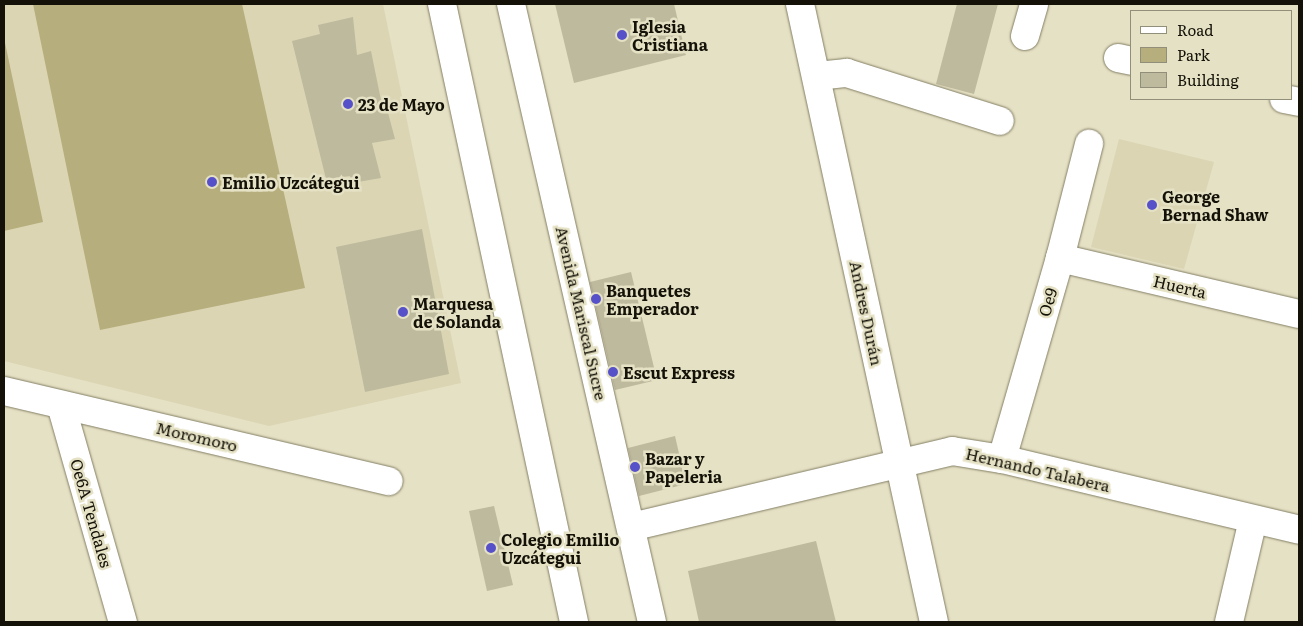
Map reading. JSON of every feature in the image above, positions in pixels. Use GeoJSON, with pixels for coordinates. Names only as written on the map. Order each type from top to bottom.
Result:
{"type":"FeatureCollection","features":[{"type":"Feature","properties":{"kind":"street"},"geometry":{"type":"LineString","coordinates":[[442,4],[574,622]]}},
{"type":"Feature","properties":{"kind":"street","name":"Avenida Mariscal Sucre"},"geometry":{"type":"LineString","coordinates":[[511,4],[652,622]]}},
{"type":"Feature","properties":{"kind":"street"},"geometry":{"type":"LineString","coordinates":[[1025,36],[1034,4]]}},
{"type":"Feature","properties":{"kind":"street","name":"Andres Durán"},"geometry":{"type":"LineString","coordinates":[[803,7],[934,622]]}},
{"type":"Feature","properties":{"kind":"street"},"geometry":{"type":"LineString","coordinates":[[817,76],[847,73],[1000,121]]}},
{"type":"Feature","properties":{"kind":"street","name":"Oe9"},"geometry":{"type":"LineString","coordinates":[[1002,459],[1060,258],[1089,144]]}},
{"type":"Feature","properties":{"kind":"street","name":"Huerta"},"geometry":{"type":"LineString","coordinates":[[1060,258],[1299,314]]}},
{"type":"Feature","properties":{"kind":"street","name":"Moromoro"},"geometry":{"type":"LineString","coordinates":[[4,391],[390,481]]}},
{"type":"Feature","properties":{"kind":"street","name":"Oe6A Tendales"},"geometry":{"type":"LineString","coordinates":[[60,405],[123,622]]}},
{"type":"Feature","properties":{"kind":"street","name":"Hernando Talabera"},"geometry":{"type":"LineString","coordinates":[[631,527],[899,461],[952,451],[1002,459],[1299,530]]}},
{"type":"Feature","properties":{"kind":"street"},"geometry":{"type":"LineString","coordinates":[[1229,622],[1253,520]]}},
{"type":"Feature","properties":{"kind":"shaded area","name":"Emilio Uzcátegui"},"geometry":{"type":"Polygon","coordinates":[[[4,4],[383,4],[461,383],[269,426],[4,361],[4,4]]]}},
{"type":"Feature","properties":{"kind":"shaded area","name":"George Bernad Shaw"},"geometry":{"type":"Polygon","coordinates":[[[1119,139],[1214,162],[1184,269],[1091,247],[1119,139]]]}},
{"type":"Feature","properties":{"kind":"green space"},"geometry":{"type":"Polygon","coordinates":[[[33,4],[242,4],[305,288],[100,330],[33,4]]]}},
{"type":"Feature","properties":{"kind":"green space"},"geometry":{"type":"Polygon","coordinates":[[[4,38],[43,222],[4,231],[4,38]]]}},
{"type":"Feature","properties":{"kind":"building","name":"Iglesia Cristiana"},"geometry":{"type":"Polygon","coordinates":[[[555,4],[674,4],[686,55],[574,83],[555,4]]]}},
{"type":"Feature","properties":{"kind":"building"},"geometry":{"type":"Polygon","coordinates":[[[957,4],[998,4],[974,94],[936,84],[957,4]]]}},
{"type":"Feature","properties":{"kind":"building"},"geometry":{"type":"Polygon","coordinates":[[[353,17],[357,55],[371,51],[383,110],[387,109],[395,139],[372,143],[381,178],[352,183],[350,176],[326,179],[292,41],[320,34],[318,25],[353,17]]]}},
{"type":"Feature","properties":{"kind":"building"},"geometry":{"type":"Polygon","coordinates":[[[422,229],[449,374],[365,392],[336,247],[422,229]]]}},
{"type":"Feature","properties":{"kind":"building"},"geometry":{"type":"Polygon","coordinates":[[[631,272],[657,380],[615,390],[590,282],[631,272]]]}},
{"type":"Feature","properties":{"kind":"building"},"geometry":{"type":"Polygon","coordinates":[[[675,436],[686,484],[639,496],[628,448],[675,436]]]}},
{"type":"Feature","properties":{"kind":"building","name":"Colegio Emilio Uzcátegui"},"geometry":{"type":"Polygon","coordinates":[[[494,506],[513,585],[487,591],[469,511],[494,506]]]}},
{"type":"Feature","properties":{"kind":"building"},"geometry":{"type":"Polygon","coordinates":[[[816,541],[836,622],[699,622],[688,571],[816,541]]]}},
{"type":"Feature","properties":{"kind":"place","name":"Iglesia Cristiana"},"geometry":{"type":"Point","coordinates":[622,35]}},
{"type":"Feature","properties":{"kind":"place","name":"23 de Mayo"},"geometry":{"type":"Point","coordinates":[348,104]}},
{"type":"Feature","properties":{"kind":"place","name":"Emilio Uzcátegui"},"geometry":{"type":"Point","coordinates":[212,182]}},
{"type":"Feature","properties":{"kind":"place","name":"George Bernad Shaw"},"geometry":{"type":"Point","coordinates":[1152,205]}},
{"type":"Feature","properties":{"kind":"place","name":"Banquetes Emperador"},"geometry":{"type":"Point","coordinates":[596,299]}},
{"type":"Feature","properties":{"kind":"place","name":"Marquesa de Solanda"},"geometry":{"type":"Point","coordinates":[403,312]}},
{"type":"Feature","properties":{"kind":"place","name":"Escut Express"},"geometry":{"type":"Point","coordinates":[613,372]}},
{"type":"Feature","properties":{"kind":"place","name":"Bazar y Papeleria"},"geometry":{"type":"Point","coordinates":[635,467]}},
{"type":"Feature","properties":{"kind":"place","name":"Colegio Emilio Uzcátegui"},"geometry":{"type":"Point","coordinates":[491,548]}}]}
